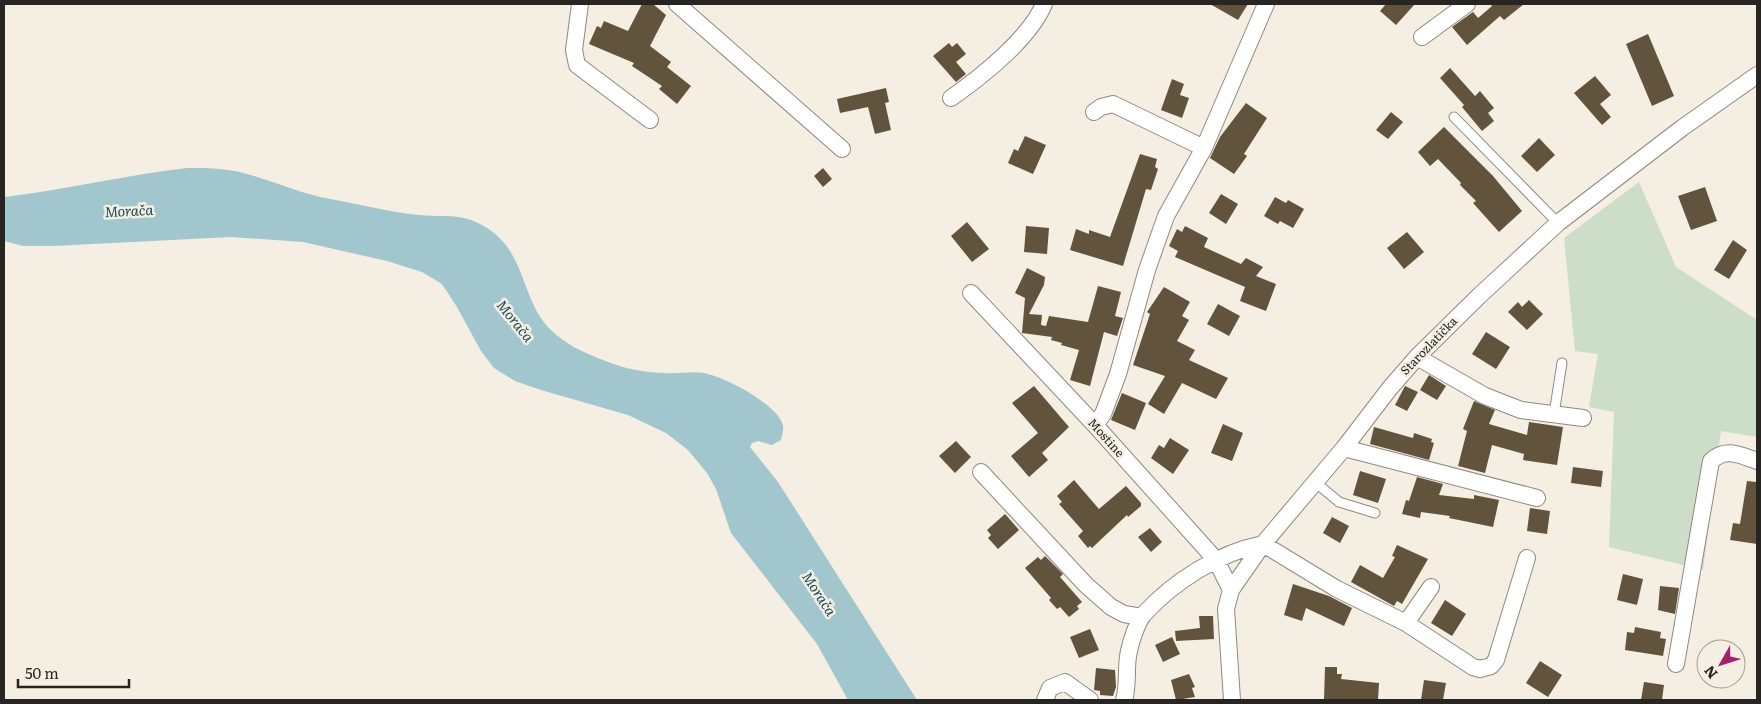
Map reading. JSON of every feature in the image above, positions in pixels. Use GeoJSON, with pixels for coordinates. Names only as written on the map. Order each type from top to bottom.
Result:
{"type":"FeatureCollection","features":[{"type":"Feature","properties":{"kind":"street"},"geometry":{"type":"LineString","coordinates":[[580,4],[574,50],[577,65],[650,120]]}},
{"type":"Feature","properties":{"kind":"street"},"geometry":{"type":"LineString","coordinates":[[677,4],[842,149]]}},
{"type":"Feature","properties":{"kind":"street"},"geometry":{"type":"LineString","coordinates":[[952,98],[980,77],[1025,32],[1037,19],[1044,4]]}},
{"type":"Feature","properties":{"kind":"street"},"geometry":{"type":"LineString","coordinates":[[1095,425],[1103,414],[1118,374],[1147,270],[1166,216],[1204,148],[1266,4]]}},
{"type":"Feature","properties":{"kind":"street"},"geometry":{"type":"LineString","coordinates":[[1422,37],[1467,4]]}},
{"type":"Feature","properties":{"kind":"street","name":"Starozlatička"},"geometry":{"type":"LineString","coordinates":[[1232,700],[1226,609],[1231,590],[1263,544],[1344,448],[1375,406],[1417,357],[1558,223],[1682,128],[1757,74]]}},
{"type":"Feature","properties":{"kind":"street"},"geometry":{"type":"LineString","coordinates":[[1094,112],[1101,107],[1113,104],[1204,148]]}},
{"type":"Feature","properties":{"kind":"street","name":"Mostine"},"geometry":{"type":"LineString","coordinates":[[971,294],[1095,425],[1216,560],[1231,590]]}},
{"type":"Feature","properties":{"kind":"street"},"geometry":{"type":"LineString","coordinates":[[1417,357],[1485,396],[1521,410],[1582,418]]}},
{"type":"Feature","properties":{"kind":"street"},"geometry":{"type":"LineString","coordinates":[[1344,448],[1537,498]]}},
{"type":"Feature","properties":{"kind":"street"},"geometry":{"type":"LineString","coordinates":[[1676,664],[1711,461],[1717,455],[1728,452],[1757,461]]}},
{"type":"Feature","properties":{"kind":"street"},"geometry":{"type":"LineString","coordinates":[[982,472],[1086,585],[1111,607],[1124,614],[1142,617]]}},
{"type":"Feature","properties":{"kind":"street"},"geometry":{"type":"LineString","coordinates":[[1124,700],[1128,651],[1142,617],[1182,581],[1216,560],[1241,549],[1263,544],[1337,589],[1406,623],[1473,668],[1480,669],[1491,666],[1496,660],[1527,558]]}},
{"type":"Feature","properties":{"kind":"street"},"geometry":{"type":"LineString","coordinates":[[1406,623],[1431,588]]}},
{"type":"Feature","properties":{"kind":"street"},"geometry":{"type":"LineString","coordinates":[[1045,700],[1050,688],[1065,682],[1090,700]]}},
{"type":"Feature","properties":{"kind":"lane"},"geometry":{"type":"LineString","coordinates":[[1454,117],[1558,223]]}},
{"type":"Feature","properties":{"kind":"lane"},"geometry":{"type":"LineString","coordinates":[[1554,414],[1562,363]]}},
{"type":"Feature","properties":{"kind":"lane"},"geometry":{"type":"LineString","coordinates":[[1315,482],[1339,502],[1375,512]]}},
{"type":"Feature","properties":{"kind":"green space"},"geometry":{"type":"Polygon","coordinates":[[[1639,182],[1676,267],[1757,320],[1757,437],[1721,431],[1703,570],[1609,547],[1614,412],[1589,407],[1598,354],[1575,351],[1564,238],[1639,182]]]}},
{"type":"Feature","properties":{"kind":"water","name":"Morača"},"geometry":{"type":"Polygon","coordinates":[[[187,168],[210,168],[240,172],[309,194],[385,210],[425,216],[452,216],[471,220],[490,230],[503,242],[513,256],[540,317],[556,335],[569,344],[596,357],[634,369],[657,373],[698,372],[712,375],[736,385],[761,400],[779,417],[783,425],[781,440],[772,445],[758,441],[752,443],[750,447],[778,482],[917,700],[848,700],[817,644],[731,533],[716,489],[707,473],[688,450],[666,433],[628,415],[515,381],[494,368],[481,351],[442,284],[422,272],[387,261],[303,242],[231,237],[23,246],[4,241],[4,197],[187,168]]]}},
{"type":"Feature","properties":{"kind":"building"},"geometry":{"type":"Polygon","coordinates":[[[642,4],[653,4],[666,15],[650,46],[671,62],[667,67],[691,86],[677,104],[659,89],[662,86],[632,66],[634,63],[589,44],[597,26],[601,28],[604,21],[628,31],[642,4]]]}},
{"type":"Feature","properties":{"kind":"building"},"geometry":{"type":"Polygon","coordinates":[[[1210,4],[1248,4],[1238,20],[1210,4]]]}},
{"type":"Feature","properties":{"kind":"building"},"geometry":{"type":"Polygon","coordinates":[[[1386,4],[1415,4],[1396,25],[1380,11],[1386,4]]]}},
{"type":"Feature","properties":{"kind":"building"},"geometry":{"type":"Polygon","coordinates":[[[1490,4],[1524,4],[1504,20],[1500,16],[1467,45],[1452,27],[1473,12],[1478,18],[1492,6],[1490,4]]]}},
{"type":"Feature","properties":{"kind":"building"},"geometry":{"type":"Polygon","coordinates":[[[1648,34],[1674,96],[1652,106],[1626,44],[1648,34]]]}},
{"type":"Feature","properties":{"kind":"building"},"geometry":{"type":"Polygon","coordinates":[[[949,43],[952,47],[957,43],[966,54],[956,62],[966,74],[956,82],[933,56],[949,43]]]}},
{"type":"Feature","properties":{"kind":"building"},"geometry":{"type":"Polygon","coordinates":[[[1450,68],[1475,96],[1480,91],[1494,108],[1488,113],[1494,121],[1482,131],[1462,107],[1464,105],[1440,78],[1450,68]]]}},
{"type":"Feature","properties":{"kind":"building"},"geometry":{"type":"Polygon","coordinates":[[[1595,76],[1611,95],[1600,104],[1611,117],[1602,125],[1574,93],[1595,76]]]}},
{"type":"Feature","properties":{"kind":"building"},"geometry":{"type":"Polygon","coordinates":[[[1172,79],[1184,84],[1180,95],[1189,98],[1182,118],[1161,110],[1172,79]]]}},
{"type":"Feature","properties":{"kind":"building"},"geometry":{"type":"Polygon","coordinates":[[[886,88],[889,102],[885,103],[891,130],[875,134],[868,107],[840,113],[837,99],[886,88]]]}},
{"type":"Feature","properties":{"kind":"building"},"geometry":{"type":"Polygon","coordinates":[[[1246,103],[1267,118],[1244,154],[1247,156],[1234,174],[1210,158],[1220,137],[1246,103]]]}},
{"type":"Feature","properties":{"kind":"building"},"geometry":{"type":"Polygon","coordinates":[[[1391,112],[1403,122],[1388,139],[1376,130],[1391,112]]]}},
{"type":"Feature","properties":{"kind":"building"},"geometry":{"type":"Polygon","coordinates":[[[1444,127],[1493,176],[1522,211],[1499,232],[1473,203],[1476,201],[1460,185],[1461,183],[1438,159],[1430,166],[1418,152],[1444,127]]]}},
{"type":"Feature","properties":{"kind":"building"},"geometry":{"type":"Polygon","coordinates":[[[1025,136],[1046,145],[1033,174],[1008,163],[1014,149],[1018,151],[1025,136]]]}},
{"type":"Feature","properties":{"kind":"building"},"geometry":{"type":"Polygon","coordinates":[[[1539,138],[1555,155],[1537,172],[1521,156],[1539,138]]]}},
{"type":"Feature","properties":{"kind":"building"},"geometry":{"type":"Polygon","coordinates":[[[1140,154],[1157,159],[1155,167],[1158,169],[1151,190],[1146,189],[1123,266],[1070,250],[1076,229],[1089,234],[1089,230],[1110,237],[1140,154]]]}},
{"type":"Feature","properties":{"kind":"building"},"geometry":{"type":"Polygon","coordinates":[[[823,168],[832,179],[823,187],[814,176],[823,168]]]}},
{"type":"Feature","properties":{"kind":"building"},"geometry":{"type":"Polygon","coordinates":[[[1705,187],[1717,221],[1691,230],[1678,196],[1705,187]]]}},
{"type":"Feature","properties":{"kind":"building"},"geometry":{"type":"Polygon","coordinates":[[[1221,194],[1238,204],[1226,224],[1209,213],[1221,194]]]}},
{"type":"Feature","properties":{"kind":"building"},"geometry":{"type":"Polygon","coordinates":[[[1275,197],[1286,203],[1288,200],[1304,209],[1293,228],[1280,221],[1278,224],[1264,216],[1275,197]]]}},
{"type":"Feature","properties":{"kind":"building"},"geometry":{"type":"Polygon","coordinates":[[[967,222],[989,249],[972,262],[951,236],[967,222]]]}},
{"type":"Feature","properties":{"kind":"building"},"geometry":{"type":"Polygon","coordinates":[[[1026,226],[1049,228],[1047,254],[1024,252],[1026,226]]]}},
{"type":"Feature","properties":{"kind":"building"},"geometry":{"type":"Polygon","coordinates":[[[1185,226],[1208,238],[1204,247],[1241,264],[1246,258],[1263,267],[1256,276],[1276,284],[1266,311],[1240,301],[1245,287],[1175,257],[1178,251],[1169,246],[1177,229],[1182,232],[1185,226]]]}},
{"type":"Feature","properties":{"kind":"building"},"geometry":{"type":"Polygon","coordinates":[[[1407,232],[1424,252],[1404,269],[1387,248],[1407,232]]]}},
{"type":"Feature","properties":{"kind":"building"},"geometry":{"type":"Polygon","coordinates":[[[1733,240],[1747,250],[1729,279],[1714,270],[1733,240]]]}},
{"type":"Feature","properties":{"kind":"building"},"geometry":{"type":"Polygon","coordinates":[[[1027,268],[1045,277],[1044,285],[1029,314],[1042,315],[1041,325],[1046,326],[1049,316],[1088,322],[1098,286],[1121,292],[1115,316],[1123,318],[1117,336],[1104,332],[1090,386],[1070,380],[1079,350],[1061,345],[1062,343],[1051,340],[1052,337],[1022,333],[1025,298],[1015,293],[1027,268]]]}},
{"type":"Feature","properties":{"kind":"building"},"geometry":{"type":"Polygon","coordinates":[[[1164,287],[1190,302],[1182,316],[1189,320],[1177,341],[1195,350],[1189,360],[1228,378],[1216,399],[1182,383],[1164,414],[1148,404],[1165,376],[1133,365],[1150,314],[1147,312],[1164,287]]]}},
{"type":"Feature","properties":{"kind":"building"},"geometry":{"type":"Polygon","coordinates":[[[1529,300],[1543,314],[1527,330],[1508,312],[1518,302],[1522,307],[1529,300]]]}},
{"type":"Feature","properties":{"kind":"building"},"geometry":{"type":"Polygon","coordinates":[[[1218,304],[1240,316],[1229,336],[1207,324],[1218,304]]]}},
{"type":"Feature","properties":{"kind":"building"},"geometry":{"type":"Polygon","coordinates":[[[1486,332],[1510,347],[1496,369],[1472,354],[1486,332]]]}},
{"type":"Feature","properties":{"kind":"building"},"geometry":{"type":"Polygon","coordinates":[[[1429,375],[1446,386],[1437,400],[1420,390],[1429,375]]]}},
{"type":"Feature","properties":{"kind":"building"},"geometry":{"type":"Polygon","coordinates":[[[1034,386],[1069,427],[1042,453],[1048,460],[1029,477],[1011,456],[1038,433],[1012,403],[1034,386]]]}},
{"type":"Feature","properties":{"kind":"building"},"geometry":{"type":"Polygon","coordinates":[[[1405,386],[1418,392],[1407,411],[1395,405],[1405,386]]]}},
{"type":"Feature","properties":{"kind":"building"},"geometry":{"type":"Polygon","coordinates":[[[1122,393],[1146,403],[1135,430],[1111,420],[1122,393]]]}},
{"type":"Feature","properties":{"kind":"building"},"geometry":{"type":"Polygon","coordinates":[[[1474,401],[1495,410],[1489,424],[1527,435],[1529,422],[1563,427],[1557,465],[1523,460],[1524,454],[1492,445],[1485,473],[1458,466],[1467,431],[1463,429],[1474,401]]]}},
{"type":"Feature","properties":{"kind":"building"},"geometry":{"type":"Polygon","coordinates":[[[1223,424],[1243,433],[1232,461],[1211,453],[1223,424]]]}},
{"type":"Feature","properties":{"kind":"building"},"geometry":{"type":"Polygon","coordinates":[[[1374,427],[1413,438],[1414,433],[1432,439],[1431,442],[1434,443],[1429,460],[1370,444],[1374,427]]]}},
{"type":"Feature","properties":{"kind":"building"},"geometry":{"type":"Polygon","coordinates":[[[1170,438],[1189,450],[1173,474],[1151,458],[1159,445],[1164,448],[1170,438]]]}},
{"type":"Feature","properties":{"kind":"building"},"geometry":{"type":"Polygon","coordinates":[[[956,441],[971,457],[955,473],[939,456],[956,441]]]}},
{"type":"Feature","properties":{"kind":"building"},"geometry":{"type":"Polygon","coordinates":[[[1573,467],[1603,471],[1601,487],[1571,483],[1573,467]]]}},
{"type":"Feature","properties":{"kind":"building"},"geometry":{"type":"Polygon","coordinates":[[[1360,471],[1386,479],[1378,503],[1353,495],[1360,471]]]}},
{"type":"Feature","properties":{"kind":"building"},"geometry":{"type":"Polygon","coordinates":[[[1417,477],[1443,484],[1439,495],[1474,499],[1474,495],[1499,500],[1493,527],[1449,518],[1450,516],[1421,512],[1420,518],[1402,514],[1406,500],[1409,501],[1417,477]]]}},
{"type":"Feature","properties":{"kind":"building"},"geometry":{"type":"Polygon","coordinates":[[[1074,480],[1099,509],[1126,486],[1141,503],[1141,506],[1128,517],[1127,515],[1092,548],[1090,546],[1088,548],[1078,536],[1083,531],[1059,504],[1062,502],[1057,496],[1074,480]]]}},
{"type":"Feature","properties":{"kind":"building"},"geometry":{"type":"Polygon","coordinates":[[[1747,481],[1757,482],[1757,544],[1730,540],[1733,523],[1740,524],[1747,481]]]}},
{"type":"Feature","properties":{"kind":"building"},"geometry":{"type":"Polygon","coordinates":[[[1530,508],[1550,511],[1547,534],[1527,531],[1530,508]]]}},
{"type":"Feature","properties":{"kind":"building"},"geometry":{"type":"Polygon","coordinates":[[[1005,514],[1019,530],[998,549],[988,538],[991,535],[987,530],[1005,514]]]}},
{"type":"Feature","properties":{"kind":"building"},"geometry":{"type":"Polygon","coordinates":[[[1332,517],[1349,526],[1340,543],[1323,533],[1332,517]]]}},
{"type":"Feature","properties":{"kind":"building"},"geometry":{"type":"Polygon","coordinates":[[[1150,528],[1162,542],[1151,552],[1138,537],[1150,528]]]}},
{"type":"Feature","properties":{"kind":"building"},"geometry":{"type":"Polygon","coordinates":[[[1397,545],[1428,559],[1402,604],[1397,601],[1394,606],[1351,582],[1360,565],[1383,578],[1395,557],[1392,556],[1397,545]]]}},
{"type":"Feature","properties":{"kind":"building"},"geometry":{"type":"Polygon","coordinates":[[[1045,556],[1063,574],[1060,577],[1082,602],[1077,606],[1079,609],[1069,617],[1060,607],[1057,609],[1049,600],[1051,598],[1025,568],[1038,557],[1041,560],[1045,556]]]}},
{"type":"Feature","properties":{"kind":"building"},"geometry":{"type":"Polygon","coordinates":[[[1623,574],[1643,579],[1637,605],[1617,600],[1623,574]]]}},
{"type":"Feature","properties":{"kind":"building"},"geometry":{"type":"Polygon","coordinates":[[[1293,584],[1329,596],[1352,608],[1344,626],[1306,608],[1302,621],[1284,615],[1293,584]]]}},
{"type":"Feature","properties":{"kind":"building"},"geometry":{"type":"Polygon","coordinates":[[[1660,586],[1679,588],[1675,614],[1658,610],[1660,586]]]}},
{"type":"Feature","properties":{"kind":"building"},"geometry":{"type":"Polygon","coordinates":[[[1445,600],[1466,614],[1452,636],[1431,623],[1445,600]]]}},
{"type":"Feature","properties":{"kind":"building"},"geometry":{"type":"Polygon","coordinates":[[[1199,616],[1213,616],[1214,639],[1176,641],[1175,631],[1200,628],[1199,616]]]}},
{"type":"Feature","properties":{"kind":"building"},"geometry":{"type":"Polygon","coordinates":[[[1635,627],[1661,632],[1660,638],[1666,639],[1663,656],[1625,650],[1627,632],[1634,633],[1635,627]]]}},
{"type":"Feature","properties":{"kind":"building"},"geometry":{"type":"Polygon","coordinates":[[[1090,629],[1099,650],[1079,658],[1070,637],[1090,629]]]}},
{"type":"Feature","properties":{"kind":"building"},"geometry":{"type":"Polygon","coordinates":[[[1172,637],[1180,654],[1163,662],[1155,645],[1172,637]]]}},
{"type":"Feature","properties":{"kind":"building"},"geometry":{"type":"Polygon","coordinates":[[[1540,661],[1562,675],[1548,697],[1526,683],[1540,661]]]}},
{"type":"Feature","properties":{"kind":"building"},"geometry":{"type":"Polygon","coordinates":[[[1325,667],[1337,667],[1337,674],[1342,674],[1341,679],[1379,683],[1378,700],[1324,700],[1325,667]]]}},
{"type":"Feature","properties":{"kind":"building"},"geometry":{"type":"Polygon","coordinates":[[[1096,668],[1115,670],[1116,687],[1113,696],[1100,695],[1100,691],[1094,690],[1096,668]]]}},
{"type":"Feature","properties":{"kind":"building"},"geometry":{"type":"Polygon","coordinates":[[[1189,674],[1195,687],[1192,688],[1195,697],[1176,700],[1171,680],[1189,674]]]}},
{"type":"Feature","properties":{"kind":"building"},"geometry":{"type":"Polygon","coordinates":[[[1424,680],[1446,683],[1443,700],[1421,700],[1424,680]]]}},
{"type":"Feature","properties":{"kind":"building"},"geometry":{"type":"Polygon","coordinates":[[[1644,682],[1664,685],[1662,700],[1641,700],[1644,682]]]}}]}
